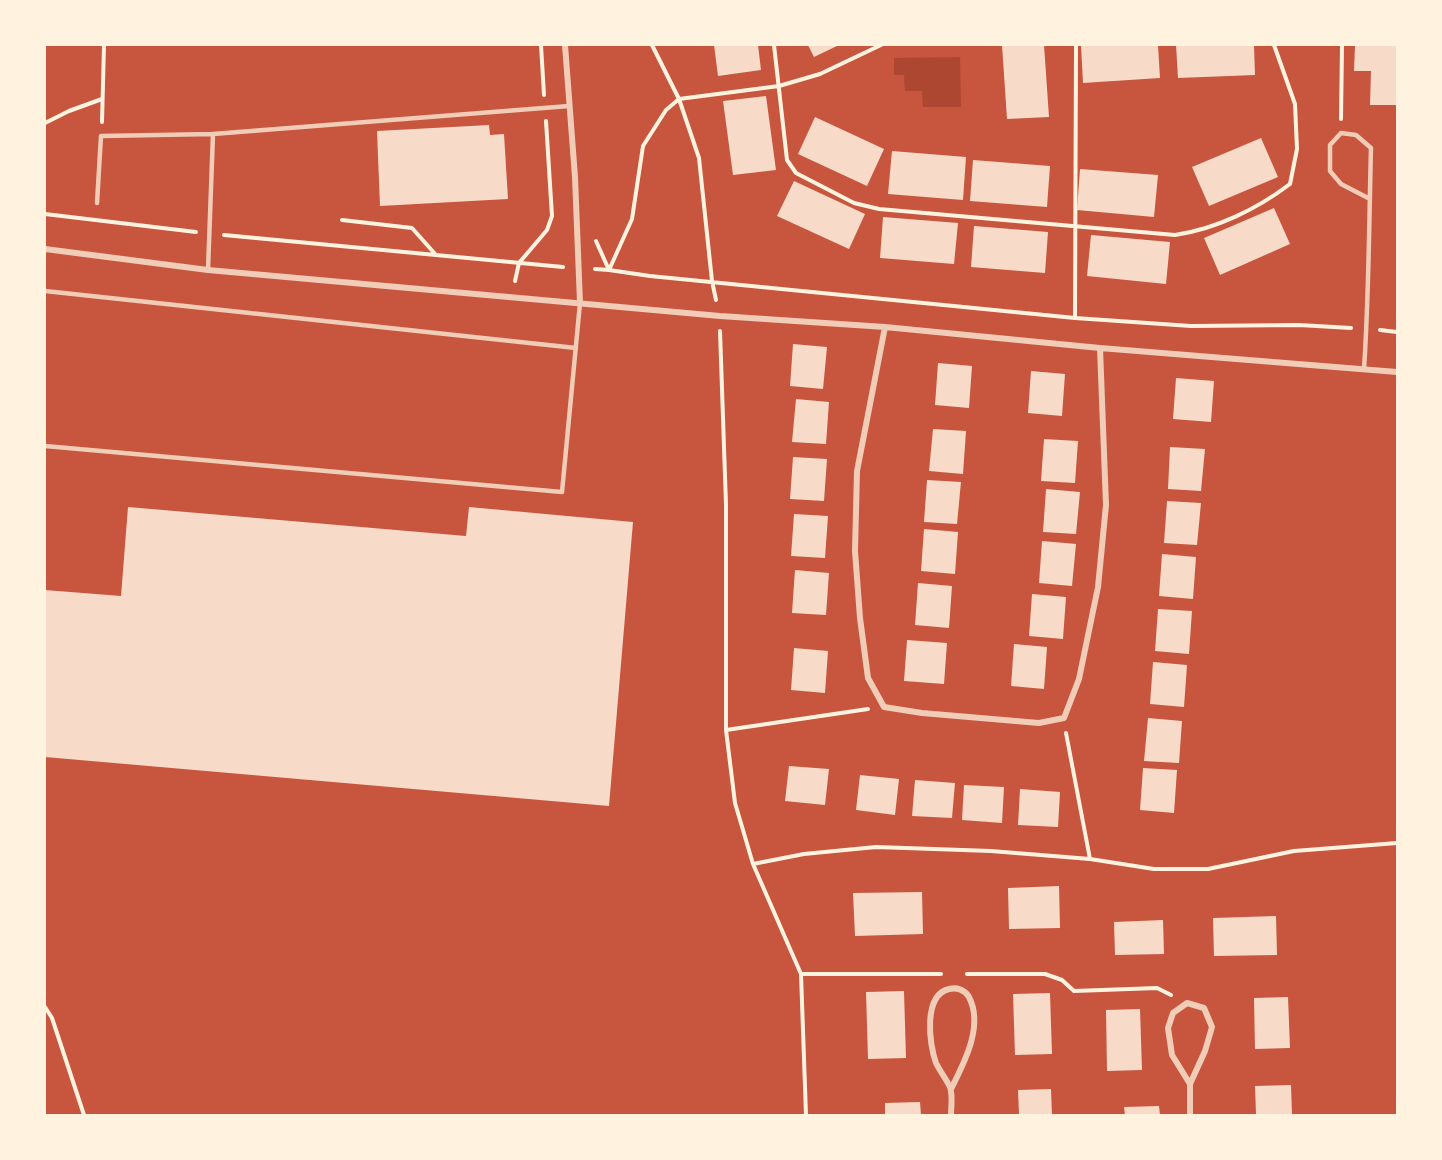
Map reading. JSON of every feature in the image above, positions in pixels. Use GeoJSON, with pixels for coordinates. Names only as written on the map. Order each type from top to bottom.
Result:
{"type":"FeatureCollection","features":[{"type":"Feature","properties":{"kind":"street"},"geometry":{"type":"LineString","coordinates":[[565,45],[580,268],[580,303]]}},
{"type":"Feature","properties":{"kind":"street"},"geometry":{"type":"LineString","coordinates":[[45,249],[208,270],[720,316],[885,327],[1100,348],[1397,372]]}},
{"type":"Feature","properties":{"kind":"street"},"geometry":{"type":"LineString","coordinates":[[885,327],[857,471],[855,551],[860,618],[868,678],[884,707],[922,713],[1039,723],[1064,718],[1079,679],[1100,576],[1106,505],[1100,348]]}},
{"type":"Feature","properties":{"kind":"street"},"geometry":{"type":"LineString","coordinates":[[951,1089],[936,1062],[929,1023],[933,1002],[943,990],[955,988],[967,993],[974,1008],[974,1017],[970,1044],[951,1089],[951,1115]]}},
{"type":"Feature","properties":{"kind":"street"},"geometry":{"type":"LineString","coordinates":[[1190,1084],[1172,1055],[1168,1028],[1173,1013],[1187,1003],[1204,1008],[1212,1027],[1205,1051],[1190,1084],[1190,1115]]}},
{"type":"Feature","properties":{"kind":"lane"},"geometry":{"type":"LineString","coordinates":[[97,203],[101,136],[213,134],[569,106]]}},
{"type":"Feature","properties":{"kind":"lane"},"geometry":{"type":"LineString","coordinates":[[1364,369],[1366,329],[1370,199],[1371,148],[1356,135],[1341,133],[1330,145],[1330,171],[1341,184],[1370,199]]}},
{"type":"Feature","properties":{"kind":"lane"},"geometry":{"type":"LineString","coordinates":[[208,270],[213,134]]}},
{"type":"Feature","properties":{"kind":"lane"},"geometry":{"type":"LineString","coordinates":[[45,291],[576,348]]}},
{"type":"Feature","properties":{"kind":"lane"},"geometry":{"type":"LineString","coordinates":[[45,446],[562,492],[580,303]]}},
{"type":"Feature","properties":{"kind":"path"},"geometry":{"type":"LineString","coordinates":[[101,136],[104,45]]}},
{"type":"Feature","properties":{"kind":"path"},"geometry":{"type":"LineString","coordinates":[[513,297],[519,263],[547,230],[552,216],[541,45]]}},
{"type":"Feature","properties":{"kind":"path"},"geometry":{"type":"LineString","coordinates":[[652,45],[679,99],[699,158],[712,281],[720,316],[726,505],[726,730],[735,802],[753,864],[801,974],[806,1115]]}},
{"type":"Feature","properties":{"kind":"path"},"geometry":{"type":"LineString","coordinates":[[774,45],[787,160],[796,173],[854,203],[879,209],[1175,235],[1199,232],[1268,201],[1290,184],[1297,149],[1295,104],[1274,45]]}},
{"type":"Feature","properties":{"kind":"path"},"geometry":{"type":"LineString","coordinates":[[609,270],[632,219],[643,146],[666,110],[679,99],[779,86],[820,74],[881,45]]}},
{"type":"Feature","properties":{"kind":"path"},"geometry":{"type":"LineString","coordinates":[[1075,318],[1076,45]]}},
{"type":"Feature","properties":{"kind":"path"},"geometry":{"type":"LineString","coordinates":[[1341,133],[1342,45]]}},
{"type":"Feature","properties":{"kind":"path"},"geometry":{"type":"LineString","coordinates":[[45,123],[102,99]]}},
{"type":"Feature","properties":{"kind":"path"},"geometry":{"type":"LineString","coordinates":[[45,214],[209,234],[609,270],[1075,318],[1191,326],[1299,325],[1397,332]]}},
{"type":"Feature","properties":{"kind":"path"},"geometry":{"type":"LineString","coordinates":[[342,220],[412,228],[436,255]]}},
{"type":"Feature","properties":{"kind":"path"},"geometry":{"type":"LineString","coordinates":[[596,241],[609,270]]}},
{"type":"Feature","properties":{"kind":"path"},"geometry":{"type":"LineString","coordinates":[[726,730],[884,707]]}},
{"type":"Feature","properties":{"kind":"path"},"geometry":{"type":"LineString","coordinates":[[1064,718],[1090,859]]}},
{"type":"Feature","properties":{"kind":"path"},"geometry":{"type":"LineString","coordinates":[[753,864],[804,854],[876,847],[991,851],[1090,859],[1154,869],[1208,870],[1294,851],[1397,843]]}},
{"type":"Feature","properties":{"kind":"path"},"geometry":{"type":"LineString","coordinates":[[801,974],[949,974]]}},
{"type":"Feature","properties":{"kind":"path"},"geometry":{"type":"LineString","coordinates":[[961,974],[1045,974],[1062,980],[1074,992],[1158,988],[1187,1003]]}},
{"type":"Feature","properties":{"kind":"path"},"geometry":{"type":"LineString","coordinates":[[45,1007],[52,1018],[84,1115]]}},
{"type":"Feature","properties":{"kind":"shaded area"},"geometry":{"type":"Polygon","coordinates":[[[960,57],[961,107],[923,107],[922,91],[905,91],[904,75],[894,75],[894,58],[960,57]]]}},
{"type":"Feature","properties":{"kind":"building"},"geometry":{"type":"Polygon","coordinates":[[[714,45],[758,45],[761,70],[718,76],[714,45]]]}},
{"type":"Feature","properties":{"kind":"building"},"geometry":{"type":"Polygon","coordinates":[[[808,45],[839,45],[814,57],[808,45]]]}},
{"type":"Feature","properties":{"kind":"building"},"geometry":{"type":"Polygon","coordinates":[[[1002,45],[1044,45],[1049,117],[1007,119],[1002,45]]]}},
{"type":"Feature","properties":{"kind":"building"},"geometry":{"type":"Polygon","coordinates":[[[1081,45],[1158,45],[1160,78],[1083,83],[1081,45]]]}},
{"type":"Feature","properties":{"kind":"building"},"geometry":{"type":"Polygon","coordinates":[[[1176,45],[1254,45],[1255,75],[1178,78],[1176,45]]]}},
{"type":"Feature","properties":{"kind":"building"},"geometry":{"type":"Polygon","coordinates":[[[1355,45],[1397,46],[1397,105],[1370,105],[1371,71],[1354,71],[1355,45]]]}},
{"type":"Feature","properties":{"kind":"building"},"geometry":{"type":"Polygon","coordinates":[[[766,96],[776,170],[733,175],[723,101],[766,96]]]}},
{"type":"Feature","properties":{"kind":"building"},"geometry":{"type":"Polygon","coordinates":[[[815,117],[884,149],[867,186],[798,154],[815,117]]]}},
{"type":"Feature","properties":{"kind":"building"},"geometry":{"type":"Polygon","coordinates":[[[489,125],[490,135],[504,134],[508,199],[380,206],[377,131],[489,125]]]}},
{"type":"Feature","properties":{"kind":"building"},"geometry":{"type":"Polygon","coordinates":[[[1261,138],[1278,177],[1209,206],[1192,167],[1261,138]]]}},
{"type":"Feature","properties":{"kind":"building"},"geometry":{"type":"Polygon","coordinates":[[[892,151],[966,157],[963,200],[888,194],[892,151]]]}},
{"type":"Feature","properties":{"kind":"building"},"geometry":{"type":"Polygon","coordinates":[[[973,160],[1050,166],[1047,207],[970,201],[973,160]]]}},
{"type":"Feature","properties":{"kind":"building"},"geometry":{"type":"Polygon","coordinates":[[[1080,169],[1158,175],[1154,217],[1077,210],[1080,169]]]}},
{"type":"Feature","properties":{"kind":"building"},"geometry":{"type":"Polygon","coordinates":[[[794,181],[865,214],[849,249],[777,216],[794,181]]]}},
{"type":"Feature","properties":{"kind":"building"},"geometry":{"type":"Polygon","coordinates":[[[1274,208],[1290,244],[1220,275],[1204,238],[1274,208]]]}},
{"type":"Feature","properties":{"kind":"building"},"geometry":{"type":"Polygon","coordinates":[[[883,217],[958,223],[954,264],[880,258],[883,217]]]}},
{"type":"Feature","properties":{"kind":"building"},"geometry":{"type":"Polygon","coordinates":[[[974,226],[1048,232],[1045,273],[971,267],[974,226]]]}},
{"type":"Feature","properties":{"kind":"building"},"geometry":{"type":"Polygon","coordinates":[[[1091,235],[1170,242],[1166,284],[1087,276],[1091,235]]]}},
{"type":"Feature","properties":{"kind":"building"},"geometry":{"type":"Polygon","coordinates":[[[793,344],[827,347],[823,389],[790,386],[793,344]]]}},
{"type":"Feature","properties":{"kind":"building"},"geometry":{"type":"Polygon","coordinates":[[[938,363],[972,366],[969,408],[935,405],[938,363]]]}},
{"type":"Feature","properties":{"kind":"building"},"geometry":{"type":"Polygon","coordinates":[[[1031,371],[1065,374],[1062,416],[1028,413],[1031,371]]]}},
{"type":"Feature","properties":{"kind":"building"},"geometry":{"type":"Polygon","coordinates":[[[1176,378],[1214,381],[1211,422],[1173,419],[1176,378]]]}},
{"type":"Feature","properties":{"kind":"building"},"geometry":{"type":"Polygon","coordinates":[[[796,399],[829,402],[826,444],[792,442],[796,399]]]}},
{"type":"Feature","properties":{"kind":"building"},"geometry":{"type":"Polygon","coordinates":[[[933,429],[966,431],[963,474],[929,471],[933,429]]]}},
{"type":"Feature","properties":{"kind":"building"},"geometry":{"type":"Polygon","coordinates":[[[1044,439],[1078,441],[1075,483],[1041,481],[1044,439]]]}},
{"type":"Feature","properties":{"kind":"building"},"geometry":{"type":"Polygon","coordinates":[[[1170,447],[1205,449],[1201,491],[1168,489],[1170,447]]]}},
{"type":"Feature","properties":{"kind":"building"},"geometry":{"type":"Polygon","coordinates":[[[793,457],[827,459],[824,501],[790,499],[793,457]]]}},
{"type":"Feature","properties":{"kind":"building"},"geometry":{"type":"Polygon","coordinates":[[[927,480],[961,482],[957,524],[924,522],[927,480]]]}},
{"type":"Feature","properties":{"kind":"building"},"geometry":{"type":"Polygon","coordinates":[[[1046,489],[1080,492],[1076,534],[1043,532],[1046,489]]]}},
{"type":"Feature","properties":{"kind":"building"},"geometry":{"type":"Polygon","coordinates":[[[1167,501],[1201,503],[1197,545],[1164,543],[1167,501]]]}},
{"type":"Feature","properties":{"kind":"building"},"geometry":{"type":"Polygon","coordinates":[[[128,507],[466,536],[469,507],[633,522],[609,806],[45,757],[45,590],[121,596],[128,507]]]}},
{"type":"Feature","properties":{"kind":"building"},"geometry":{"type":"Polygon","coordinates":[[[794,514],[828,516],[825,558],[791,556],[794,514]]]}},
{"type":"Feature","properties":{"kind":"building"},"geometry":{"type":"Polygon","coordinates":[[[924,529],[958,532],[955,574],[921,571],[924,529]]]}},
{"type":"Feature","properties":{"kind":"building"},"geometry":{"type":"Polygon","coordinates":[[[1042,541],[1076,544],[1072,586],[1039,583],[1042,541]]]}},
{"type":"Feature","properties":{"kind":"building"},"geometry":{"type":"Polygon","coordinates":[[[1162,554],[1196,557],[1193,599],[1159,596],[1162,554]]]}},
{"type":"Feature","properties":{"kind":"building"},"geometry":{"type":"Polygon","coordinates":[[[795,570],[829,573],[826,615],[792,613],[795,570]]]}},
{"type":"Feature","properties":{"kind":"building"},"geometry":{"type":"Polygon","coordinates":[[[918,583],[952,586],[949,628],[915,625],[918,583]]]}},
{"type":"Feature","properties":{"kind":"building"},"geometry":{"type":"Polygon","coordinates":[[[1032,594],[1066,597],[1063,639],[1029,636],[1032,594]]]}},
{"type":"Feature","properties":{"kind":"building"},"geometry":{"type":"Polygon","coordinates":[[[1158,609],[1192,611],[1189,654],[1155,651],[1158,609]]]}},
{"type":"Feature","properties":{"kind":"building"},"geometry":{"type":"Polygon","coordinates":[[[907,640],[947,643],[944,684],[904,681],[907,640]]]}},
{"type":"Feature","properties":{"kind":"building"},"geometry":{"type":"Polygon","coordinates":[[[1014,644],[1047,647],[1044,689],[1011,686],[1014,644]]]}},
{"type":"Feature","properties":{"kind":"building"},"geometry":{"type":"Polygon","coordinates":[[[794,648],[828,651],[825,693],[791,690],[794,648]]]}},
{"type":"Feature","properties":{"kind":"building"},"geometry":{"type":"Polygon","coordinates":[[[1153,662],[1187,665],[1184,707],[1150,704],[1153,662]]]}},
{"type":"Feature","properties":{"kind":"building"},"geometry":{"type":"Polygon","coordinates":[[[1148,718],[1182,721],[1179,763],[1144,761],[1148,718]]]}},
{"type":"Feature","properties":{"kind":"building"},"geometry":{"type":"Polygon","coordinates":[[[789,766],[829,769],[825,805],[785,801],[789,766]]]}},
{"type":"Feature","properties":{"kind":"building"},"geometry":{"type":"Polygon","coordinates":[[[1143,768],[1177,770],[1174,813],[1140,810],[1143,768]]]}},
{"type":"Feature","properties":{"kind":"building"},"geometry":{"type":"Polygon","coordinates":[[[860,775],[899,779],[895,815],[856,810],[860,775]]]}},
{"type":"Feature","properties":{"kind":"building"},"geometry":{"type":"Polygon","coordinates":[[[915,780],[955,783],[952,818],[912,816],[915,780]]]}},
{"type":"Feature","properties":{"kind":"building"},"geometry":{"type":"Polygon","coordinates":[[[964,785],[1004,787],[1002,823],[962,820],[964,785]]]}},
{"type":"Feature","properties":{"kind":"building"},"geometry":{"type":"Polygon","coordinates":[[[1020,789],[1060,792],[1058,827],[1018,825],[1020,789]]]}},
{"type":"Feature","properties":{"kind":"building"},"geometry":{"type":"Polygon","coordinates":[[[1059,886],[1060,928],[1009,929],[1008,888],[1059,886]]]}},
{"type":"Feature","properties":{"kind":"building"},"geometry":{"type":"Polygon","coordinates":[[[922,892],[923,934],[855,936],[853,893],[922,892]]]}},
{"type":"Feature","properties":{"kind":"building"},"geometry":{"type":"Polygon","coordinates":[[[1276,916],[1277,955],[1214,956],[1213,918],[1276,916]]]}},
{"type":"Feature","properties":{"kind":"building"},"geometry":{"type":"Polygon","coordinates":[[[1163,920],[1164,954],[1115,955],[1114,922],[1163,920]]]}},
{"type":"Feature","properties":{"kind":"building"},"geometry":{"type":"Polygon","coordinates":[[[904,991],[906,1058],[868,1059],[866,992],[904,991]]]}},
{"type":"Feature","properties":{"kind":"building"},"geometry":{"type":"Polygon","coordinates":[[[1050,993],[1052,1054],[1015,1055],[1013,994],[1050,993]]]}},
{"type":"Feature","properties":{"kind":"building"},"geometry":{"type":"Polygon","coordinates":[[[1288,997],[1290,1048],[1255,1049],[1254,998],[1288,997]]]}},
{"type":"Feature","properties":{"kind":"building"},"geometry":{"type":"Polygon","coordinates":[[[1140,1009],[1142,1070],[1107,1071],[1106,1010],[1140,1009]]]}},
{"type":"Feature","properties":{"kind":"building"},"geometry":{"type":"Polygon","coordinates":[[[1291,1085],[1292,1115],[1256,1115],[1255,1086],[1291,1085]]]}},
{"type":"Feature","properties":{"kind":"building"},"geometry":{"type":"Polygon","coordinates":[[[1051,1089],[1052,1115],[1019,1115],[1018,1090],[1051,1089]]]}},
{"type":"Feature","properties":{"kind":"building"},"geometry":{"type":"Polygon","coordinates":[[[920,1102],[921,1115],[885,1115],[885,1103],[920,1102]]]}},
{"type":"Feature","properties":{"kind":"building"},"geometry":{"type":"Polygon","coordinates":[[[1159,1106],[1160,1115],[1125,1115],[1124,1107],[1159,1106]]]}}]}
